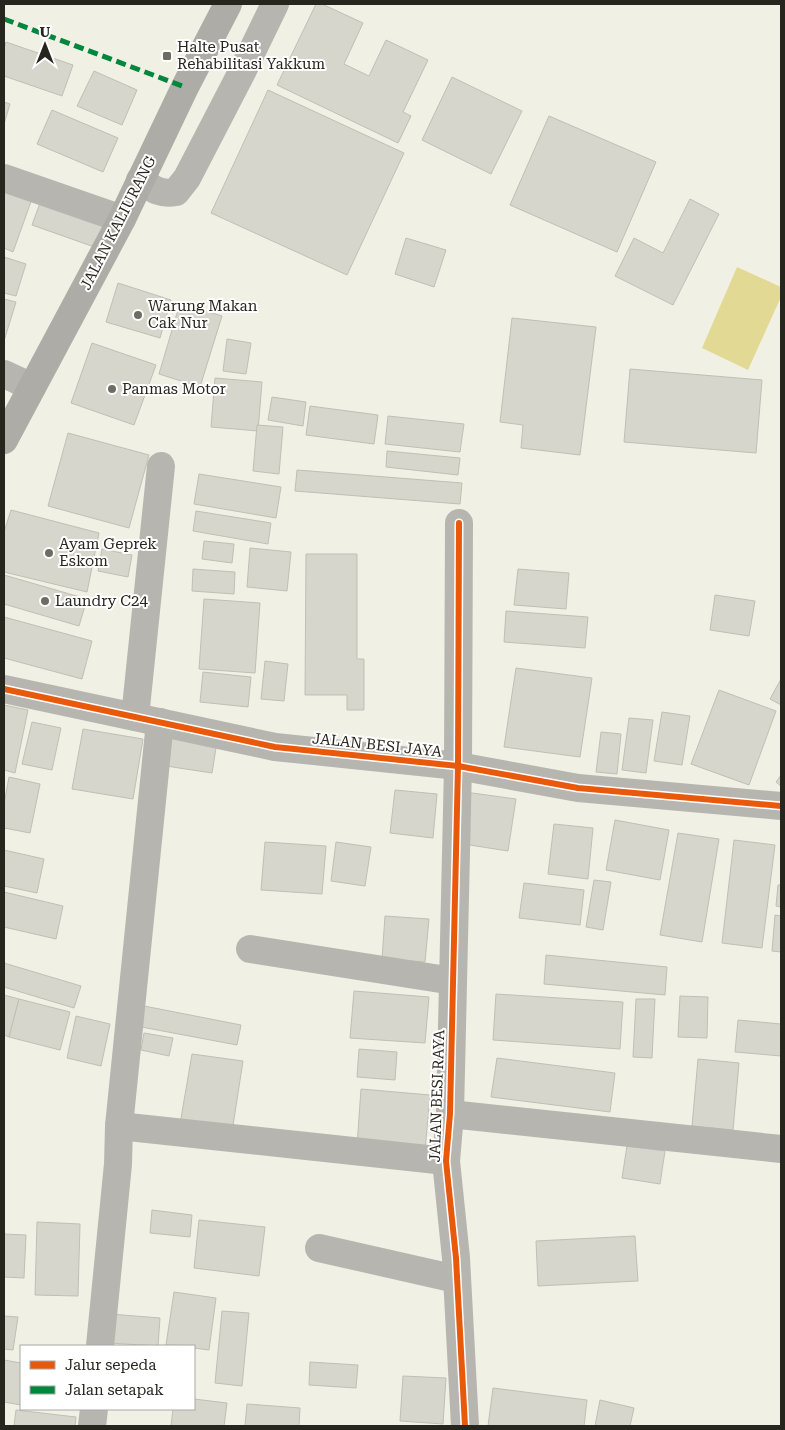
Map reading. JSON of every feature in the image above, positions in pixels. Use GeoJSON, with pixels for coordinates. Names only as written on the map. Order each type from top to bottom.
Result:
{"type":"FeatureCollection","features":[{"type":"Feature","properties":{"kind":"main road","name":"JALAN KALIURANG"},"geometry":{"type":"LineString","coordinates":[[4,440],[122,219],[185,87],[228,4]]}},
{"type":"Feature","properties":{"kind":"street"},"geometry":{"type":"LineString","coordinates":[[140,180],[157,191],[168,194],[176,192],[187,178],[275,4]]}},
{"type":"Feature","properties":{"kind":"street"},"geometry":{"type":"LineString","coordinates":[[4,178],[122,219]]}},
{"type":"Feature","properties":{"kind":"street"},"geometry":{"type":"LineString","coordinates":[[4,374],[32,387]]}},
{"type":"Feature","properties":{"kind":"street"},"geometry":{"type":"LineString","coordinates":[[100,1345],[118,1164],[147,720],[161,466]]}},
{"type":"Feature","properties":{"kind":"street","name":"JALAN BESI RAYA"},"geometry":{"type":"LineString","coordinates":[[459,524],[458,766],[450,1114],[446,1161],[456,1258],[465,1426]]}},
{"type":"Feature","properties":{"kind":"street","name":"JALAN BESI JAYA"},"geometry":{"type":"LineString","coordinates":[[4,689],[276,747],[458,766],[578,788],[781,806]]}},
{"type":"Feature","properties":{"kind":"street"},"geometry":{"type":"LineString","coordinates":[[250,949],[453,981]]}},
{"type":"Feature","properties":{"kind":"street"},"geometry":{"type":"LineString","coordinates":[[450,1114],[781,1149]]}},
{"type":"Feature","properties":{"kind":"street"},"geometry":{"type":"LineString","coordinates":[[119,1126],[446,1161]]}},
{"type":"Feature","properties":{"kind":"street"},"geometry":{"type":"LineString","coordinates":[[319,1248],[456,1279]]}},
{"type":"Feature","properties":{"kind":"street"},"geometry":{"type":"LineString","coordinates":[[92,1426],[94,1410]]}},
{"type":"Feature","properties":{"kind":"shaded area"},"geometry":{"type":"Polygon","coordinates":[[[737,267],[781,287],[781,297],[748,370],[702,348],[737,267]]]}},
{"type":"Feature","properties":{"kind":"building"},"geometry":{"type":"Polygon","coordinates":[[[316,4],[322,4],[363,23],[344,64],[369,76],[386,40],[428,60],[403,112],[411,116],[398,143],[277,85],[316,4]]]}},
{"type":"Feature","properties":{"kind":"building"},"geometry":{"type":"Polygon","coordinates":[[[6,42],[73,65],[62,96],[4,76],[4,48],[6,42]]]}},
{"type":"Feature","properties":{"kind":"building"},"geometry":{"type":"Polygon","coordinates":[[[94,71],[137,90],[122,125],[77,106],[94,71]]]}},
{"type":"Feature","properties":{"kind":"building"},"geometry":{"type":"Polygon","coordinates":[[[452,77],[522,111],[491,174],[422,140],[452,77]]]}},
{"type":"Feature","properties":{"kind":"building"},"geometry":{"type":"Polygon","coordinates":[[[268,90],[404,153],[347,275],[211,213],[268,90]]]}},
{"type":"Feature","properties":{"kind":"building"},"geometry":{"type":"Polygon","coordinates":[[[4,102],[10,104],[4,124],[4,102]]]}},
{"type":"Feature","properties":{"kind":"building"},"geometry":{"type":"Polygon","coordinates":[[[52,110],[118,138],[103,172],[37,144],[52,110]]]}},
{"type":"Feature","properties":{"kind":"building"},"geometry":{"type":"Polygon","coordinates":[[[549,116],[656,162],[617,252],[510,205],[549,116]]]}},
{"type":"Feature","properties":{"kind":"building"},"geometry":{"type":"Polygon","coordinates":[[[4,186],[33,196],[13,252],[4,248],[4,186]]]}},
{"type":"Feature","properties":{"kind":"building"},"geometry":{"type":"Polygon","coordinates":[[[690,199],[719,214],[673,305],[615,276],[634,238],[663,253],[690,199]]]}},
{"type":"Feature","properties":{"kind":"building"},"geometry":{"type":"Polygon","coordinates":[[[40,203],[108,226],[100,249],[32,225],[40,203]]]}},
{"type":"Feature","properties":{"kind":"building"},"geometry":{"type":"Polygon","coordinates":[[[406,238],[446,250],[434,287],[395,274],[406,238]]]}},
{"type":"Feature","properties":{"kind":"building"},"geometry":{"type":"Polygon","coordinates":[[[4,257],[26,264],[16,296],[4,293],[4,257]]]}},
{"type":"Feature","properties":{"kind":"building","name":"Warung Makan Cak Nur"},"geometry":{"type":"Polygon","coordinates":[[[118,283],[171,300],[160,338],[106,322],[118,283]]]}},
{"type":"Feature","properties":{"kind":"building"},"geometry":{"type":"Polygon","coordinates":[[[4,299],[16,302],[4,341],[4,299]]]}},
{"type":"Feature","properties":{"kind":"building"},"geometry":{"type":"Polygon","coordinates":[[[180,303],[222,316],[200,387],[159,374],[180,303]]]}},
{"type":"Feature","properties":{"kind":"building"},"geometry":{"type":"Polygon","coordinates":[[[512,318],[596,327],[580,455],[521,448],[523,425],[500,422],[512,318]]]}},
{"type":"Feature","properties":{"kind":"building"},"geometry":{"type":"Polygon","coordinates":[[[227,339],[251,343],[246,374],[223,371],[227,339]]]}},
{"type":"Feature","properties":{"kind":"building","name":"Panmas Motor"},"geometry":{"type":"Polygon","coordinates":[[[92,343],[156,365],[134,425],[71,403],[92,343]]]}},
{"type":"Feature","properties":{"kind":"building"},"geometry":{"type":"Polygon","coordinates":[[[630,369],[762,380],[756,453],[624,442],[630,369]]]}},
{"type":"Feature","properties":{"kind":"building"},"geometry":{"type":"Polygon","coordinates":[[[215,378],[262,382],[258,431],[211,427],[215,378]]]}},
{"type":"Feature","properties":{"kind":"building"},"geometry":{"type":"Polygon","coordinates":[[[272,397],[306,402],[303,426],[268,420],[272,397]]]}},
{"type":"Feature","properties":{"kind":"building"},"geometry":{"type":"Polygon","coordinates":[[[310,406],[378,415],[374,444],[306,435],[310,406]]]}},
{"type":"Feature","properties":{"kind":"building"},"geometry":{"type":"Polygon","coordinates":[[[388,416],[464,424],[460,452],[385,444],[388,416]]]}},
{"type":"Feature","properties":{"kind":"building"},"geometry":{"type":"Polygon","coordinates":[[[257,425],[283,427],[279,474],[253,471],[257,425]]]}},
{"type":"Feature","properties":{"kind":"building"},"geometry":{"type":"Polygon","coordinates":[[[68,433],[149,455],[129,528],[48,506],[68,433]]]}},
{"type":"Feature","properties":{"kind":"building"},"geometry":{"type":"Polygon","coordinates":[[[387,451],[460,458],[458,475],[386,467],[387,451]]]}},
{"type":"Feature","properties":{"kind":"building"},"geometry":{"type":"Polygon","coordinates":[[[297,470],[462,483],[460,504],[295,491],[297,470]]]}},
{"type":"Feature","properties":{"kind":"building"},"geometry":{"type":"Polygon","coordinates":[[[199,474],[281,487],[276,518],[194,504],[199,474]]]}},
{"type":"Feature","properties":{"kind":"building","name":"Ayam Geprek Eskom"},"geometry":{"type":"Polygon","coordinates":[[[11,510],[99,533],[87,592],[4,572],[4,532],[11,510]]]}},
{"type":"Feature","properties":{"kind":"building"},"geometry":{"type":"Polygon","coordinates":[[[196,511],[271,523],[268,544],[193,531],[196,511]]]}},
{"type":"Feature","properties":{"kind":"building"},"geometry":{"type":"Polygon","coordinates":[[[204,541],[234,544],[232,563],[202,559],[204,541]]]}},
{"type":"Feature","properties":{"kind":"building"},"geometry":{"type":"Polygon","coordinates":[[[250,548],[291,552],[287,591],[247,587],[250,548]]]}},
{"type":"Feature","properties":{"kind":"building"},"geometry":{"type":"Polygon","coordinates":[[[102,549],[132,555],[128,577],[98,571],[102,549]]]}},
{"type":"Feature","properties":{"kind":"building"},"geometry":{"type":"Polygon","coordinates":[[[306,554],[357,554],[357,659],[364,659],[364,710],[347,710],[347,695],[305,695],[306,554]]]}},
{"type":"Feature","properties":{"kind":"building"},"geometry":{"type":"Polygon","coordinates":[[[193,569],[235,572],[234,594],[192,591],[193,569]]]}},
{"type":"Feature","properties":{"kind":"building"},"geometry":{"type":"Polygon","coordinates":[[[518,569],[569,573],[566,609],[514,605],[518,569]]]}},
{"type":"Feature","properties":{"kind":"building","name":"Laundry C24"},"geometry":{"type":"Polygon","coordinates":[[[4,575],[87,599],[79,626],[4,604],[4,575]]]}},
{"type":"Feature","properties":{"kind":"building"},"geometry":{"type":"Polygon","coordinates":[[[715,595],[755,601],[749,636],[710,630],[715,595]]]}},
{"type":"Feature","properties":{"kind":"building"},"geometry":{"type":"Polygon","coordinates":[[[204,599],[260,603],[255,673],[199,669],[204,599]]]}},
{"type":"Feature","properties":{"kind":"building"},"geometry":{"type":"Polygon","coordinates":[[[506,611],[588,617],[585,648],[504,642],[506,611]]]}},
{"type":"Feature","properties":{"kind":"building"},"geometry":{"type":"Polygon","coordinates":[[[4,617],[92,641],[82,679],[4,658],[4,617]]]}},
{"type":"Feature","properties":{"kind":"building"},"geometry":{"type":"Polygon","coordinates":[[[265,661],[288,664],[284,701],[261,699],[265,661]]]}},
{"type":"Feature","properties":{"kind":"building"},"geometry":{"type":"Polygon","coordinates":[[[516,668],[592,678],[580,757],[504,747],[516,668]]]}},
{"type":"Feature","properties":{"kind":"building"},"geometry":{"type":"Polygon","coordinates":[[[203,672],[251,677],[248,707],[200,702],[203,672]]]}},
{"type":"Feature","properties":{"kind":"building"},"geometry":{"type":"Polygon","coordinates":[[[781,679],[781,705],[770,699],[781,679]]]}},
{"type":"Feature","properties":{"kind":"building"},"geometry":{"type":"Polygon","coordinates":[[[719,690],[776,711],[749,785],[691,764],[719,690]]]}},
{"type":"Feature","properties":{"kind":"building"},"geometry":{"type":"Polygon","coordinates":[[[4,705],[28,710],[15,773],[4,770],[4,705]]]}},
{"type":"Feature","properties":{"kind":"building"},"geometry":{"type":"Polygon","coordinates":[[[662,712],[690,716],[682,765],[654,761],[662,712]]]}},
{"type":"Feature","properties":{"kind":"building"},"geometry":{"type":"Polygon","coordinates":[[[629,718],[653,720],[646,773],[622,770],[629,718]]]}},
{"type":"Feature","properties":{"kind":"building"},"geometry":{"type":"Polygon","coordinates":[[[32,722],[61,728],[52,770],[22,764],[32,722]]]}},
{"type":"Feature","properties":{"kind":"building"},"geometry":{"type":"Polygon","coordinates":[[[83,729],[143,739],[133,799],[72,789],[83,729]]]}},
{"type":"Feature","properties":{"kind":"building"},"geometry":{"type":"Polygon","coordinates":[[[601,732],[621,734],[617,774],[596,772],[601,732]]]}},
{"type":"Feature","properties":{"kind":"building"},"geometry":{"type":"Polygon","coordinates":[[[170,736],[217,742],[212,773],[166,766],[170,736]]]}},
{"type":"Feature","properties":{"kind":"building"},"geometry":{"type":"Polygon","coordinates":[[[781,775],[781,786],[776,782],[781,775]]]}},
{"type":"Feature","properties":{"kind":"building"},"geometry":{"type":"Polygon","coordinates":[[[9,777],[40,784],[30,833],[4,828],[4,804],[9,777]]]}},
{"type":"Feature","properties":{"kind":"building"},"geometry":{"type":"Polygon","coordinates":[[[395,790],[437,794],[433,838],[390,833],[395,790]]]}},
{"type":"Feature","properties":{"kind":"building"},"geometry":{"type":"Polygon","coordinates":[[[465,792],[516,799],[508,851],[457,843],[465,792]]]}},
{"type":"Feature","properties":{"kind":"building"},"geometry":{"type":"Polygon","coordinates":[[[615,820],[669,830],[660,880],[606,870],[615,820]]]}},
{"type":"Feature","properties":{"kind":"building"},"geometry":{"type":"Polygon","coordinates":[[[554,824],[593,828],[588,879],[548,874],[554,824]]]}},
{"type":"Feature","properties":{"kind":"building"},"geometry":{"type":"Polygon","coordinates":[[[678,833],[719,839],[702,942],[660,935],[678,833]]]}},
{"type":"Feature","properties":{"kind":"building"},"geometry":{"type":"Polygon","coordinates":[[[734,840],[775,845],[762,948],[722,943],[734,840]]]}},
{"type":"Feature","properties":{"kind":"building"},"geometry":{"type":"Polygon","coordinates":[[[265,842],[326,846],[322,894],[261,890],[265,842]]]}},
{"type":"Feature","properties":{"kind":"building"},"geometry":{"type":"Polygon","coordinates":[[[336,842],[371,847],[365,886],[331,881],[336,842]]]}},
{"type":"Feature","properties":{"kind":"building"},"geometry":{"type":"Polygon","coordinates":[[[4,850],[44,859],[37,893],[4,886],[4,850]]]}},
{"type":"Feature","properties":{"kind":"building"},"geometry":{"type":"Polygon","coordinates":[[[594,880],[611,882],[603,930],[586,927],[594,880]]]}},
{"type":"Feature","properties":{"kind":"building"},"geometry":{"type":"Polygon","coordinates":[[[524,883],[584,890],[580,925],[519,918],[524,883]]]}},
{"type":"Feature","properties":{"kind":"building"},"geometry":{"type":"Polygon","coordinates":[[[778,885],[781,885],[781,907],[776,906],[778,885]]]}},
{"type":"Feature","properties":{"kind":"building"},"geometry":{"type":"Polygon","coordinates":[[[4,892],[63,906],[56,939],[4,927],[4,892]]]}},
{"type":"Feature","properties":{"kind":"building"},"geometry":{"type":"Polygon","coordinates":[[[775,915],[781,916],[781,952],[772,951],[775,915]]]}},
{"type":"Feature","properties":{"kind":"building"},"geometry":{"type":"Polygon","coordinates":[[[385,916],[429,919],[425,962],[382,959],[385,916]]]}},
{"type":"Feature","properties":{"kind":"building"},"geometry":{"type":"Polygon","coordinates":[[[546,955],[667,967],[665,995],[544,984],[546,955]]]}},
{"type":"Feature","properties":{"kind":"building"},"geometry":{"type":"Polygon","coordinates":[[[4,963],[81,986],[74,1008],[4,987],[4,963]]]}},
{"type":"Feature","properties":{"kind":"building"},"geometry":{"type":"Polygon","coordinates":[[[354,991],[429,997],[425,1043],[350,1038],[354,991]]]}},
{"type":"Feature","properties":{"kind":"building"},"geometry":{"type":"Polygon","coordinates":[[[496,994],[623,1002],[620,1049],[493,1040],[496,994]]]}},
{"type":"Feature","properties":{"kind":"building"},"geometry":{"type":"Polygon","coordinates":[[[4,995],[19,999],[9,1037],[4,1035],[4,995]]]}},
{"type":"Feature","properties":{"kind":"building"},"geometry":{"type":"Polygon","coordinates":[[[680,996],[708,997],[707,1038],[678,1037],[680,996]]]}},
{"type":"Feature","properties":{"kind":"building"},"geometry":{"type":"Polygon","coordinates":[[[19,999],[70,1012],[60,1050],[9,1037],[19,999]]]}},
{"type":"Feature","properties":{"kind":"building"},"geometry":{"type":"Polygon","coordinates":[[[636,999],[655,999],[652,1058],[633,1057],[636,999]]]}},
{"type":"Feature","properties":{"kind":"building"},"geometry":{"type":"Polygon","coordinates":[[[139,1005],[241,1025],[237,1045],[136,1026],[139,1005]]]}},
{"type":"Feature","properties":{"kind":"building"},"geometry":{"type":"Polygon","coordinates":[[[76,1016],[110,1024],[101,1066],[67,1058],[76,1016]]]}},
{"type":"Feature","properties":{"kind":"building"},"geometry":{"type":"Polygon","coordinates":[[[738,1020],[781,1024],[781,1056],[735,1052],[738,1020]]]}},
{"type":"Feature","properties":{"kind":"building"},"geometry":{"type":"Polygon","coordinates":[[[144,1033],[173,1038],[169,1056],[141,1050],[144,1033]]]}},
{"type":"Feature","properties":{"kind":"building"},"geometry":{"type":"Polygon","coordinates":[[[359,1049],[397,1052],[395,1080],[357,1077],[359,1049]]]}},
{"type":"Feature","properties":{"kind":"building"},"geometry":{"type":"Polygon","coordinates":[[[192,1054],[243,1061],[232,1132],[180,1124],[192,1054]]]}},
{"type":"Feature","properties":{"kind":"building"},"geometry":{"type":"Polygon","coordinates":[[[497,1058],[615,1073],[610,1112],[491,1097],[497,1058]]]}},
{"type":"Feature","properties":{"kind":"building"},"geometry":{"type":"Polygon","coordinates":[[[698,1059],[739,1063],[733,1130],[692,1126],[698,1059]]]}},
{"type":"Feature","properties":{"kind":"building"},"geometry":{"type":"Polygon","coordinates":[[[361,1089],[430,1095],[425,1151],[357,1146],[361,1089]]]}},
{"type":"Feature","properties":{"kind":"building"},"geometry":{"type":"Polygon","coordinates":[[[627,1146],[665,1151],[660,1184],[622,1178],[627,1146]]]}},
{"type":"Feature","properties":{"kind":"building"},"geometry":{"type":"Polygon","coordinates":[[[152,1210],[192,1215],[190,1237],[150,1233],[152,1210]]]}},
{"type":"Feature","properties":{"kind":"building"},"geometry":{"type":"Polygon","coordinates":[[[199,1220],[265,1227],[259,1276],[194,1268],[199,1220]]]}},
{"type":"Feature","properties":{"kind":"building"},"geometry":{"type":"Polygon","coordinates":[[[37,1222],[80,1224],[78,1296],[35,1295],[37,1222]]]}},
{"type":"Feature","properties":{"kind":"building"},"geometry":{"type":"Polygon","coordinates":[[[4,1234],[26,1235],[24,1278],[4,1277],[4,1234]]]}},
{"type":"Feature","properties":{"kind":"building"},"geometry":{"type":"Polygon","coordinates":[[[635,1236],[638,1281],[538,1286],[536,1241],[635,1236]]]}},
{"type":"Feature","properties":{"kind":"building"},"geometry":{"type":"Polygon","coordinates":[[[174,1292],[216,1298],[209,1350],[195,1348],[195,1345],[166,1345],[174,1292]]]}},
{"type":"Feature","properties":{"kind":"building"},"geometry":{"type":"Polygon","coordinates":[[[222,1311],[249,1313],[242,1386],[215,1383],[222,1311]]]}},
{"type":"Feature","properties":{"kind":"building"},"geometry":{"type":"Polygon","coordinates":[[[110,1314],[160,1318],[158,1345],[109,1343],[110,1314]]]}},
{"type":"Feature","properties":{"kind":"building"},"geometry":{"type":"Polygon","coordinates":[[[4,1316],[18,1317],[13,1350],[4,1349],[4,1316]]]}},
{"type":"Feature","properties":{"kind":"building"},"geometry":{"type":"Polygon","coordinates":[[[4,1360],[20,1363],[20,1405],[4,1402],[4,1360]]]}},
{"type":"Feature","properties":{"kind":"building"},"geometry":{"type":"Polygon","coordinates":[[[310,1362],[358,1365],[356,1388],[309,1385],[310,1362]]]}},
{"type":"Feature","properties":{"kind":"building"},"geometry":{"type":"Polygon","coordinates":[[[403,1376],[446,1378],[443,1424],[400,1421],[403,1376]]]}},
{"type":"Feature","properties":{"kind":"building"},"geometry":{"type":"Polygon","coordinates":[[[493,1388],[587,1400],[584,1426],[488,1426],[493,1388]]]}},
{"type":"Feature","properties":{"kind":"building"},"geometry":{"type":"Polygon","coordinates":[[[195,1399],[227,1403],[224,1426],[171,1426],[173,1410],[195,1410],[195,1399]]]}},
{"type":"Feature","properties":{"kind":"building"},"geometry":{"type":"Polygon","coordinates":[[[600,1400],[634,1408],[630,1426],[595,1426],[600,1400]]]}},
{"type":"Feature","properties":{"kind":"building"},"geometry":{"type":"Polygon","coordinates":[[[247,1404],[300,1408],[299,1426],[245,1426],[247,1404]]]}},
{"type":"Feature","properties":{"kind":"building"},"geometry":{"type":"Polygon","coordinates":[[[16,1410],[76,1417],[75,1426],[14,1426],[16,1410]]]}},
{"type":"Feature","properties":{"kind":"marked path"},"geometry":{"type":"LineString","coordinates":[[4,19],[185,87]]}},
{"type":"Feature","properties":{"kind":"cycle path"},"geometry":{"type":"LineString","coordinates":[[459,523],[458,766],[450,1114],[446,1161],[456,1258],[465,1426]]}},
{"type":"Feature","properties":{"kind":"cycle path"},"geometry":{"type":"LineString","coordinates":[[4,689],[275,747],[458,766],[578,788],[781,806]]}},
{"type":"Feature","properties":{"kind":"place","name":"Halte Pusat Rehabilitasi Yakkum"},"geometry":{"type":"Point","coordinates":[167,56]}},
{"type":"Feature","properties":{"kind":"place","name":"Warung Makan Cak Nur"},"geometry":{"type":"Point","coordinates":[138,315]}},
{"type":"Feature","properties":{"kind":"place","name":"Panmas Motor"},"geometry":{"type":"Point","coordinates":[112,389]}},
{"type":"Feature","properties":{"kind":"place","name":"Ayam Geprek Eskom"},"geometry":{"type":"Point","coordinates":[49,553]}},
{"type":"Feature","properties":{"kind":"place","name":"Laundry C24"},"geometry":{"type":"Point","coordinates":[45,601]}}]}
